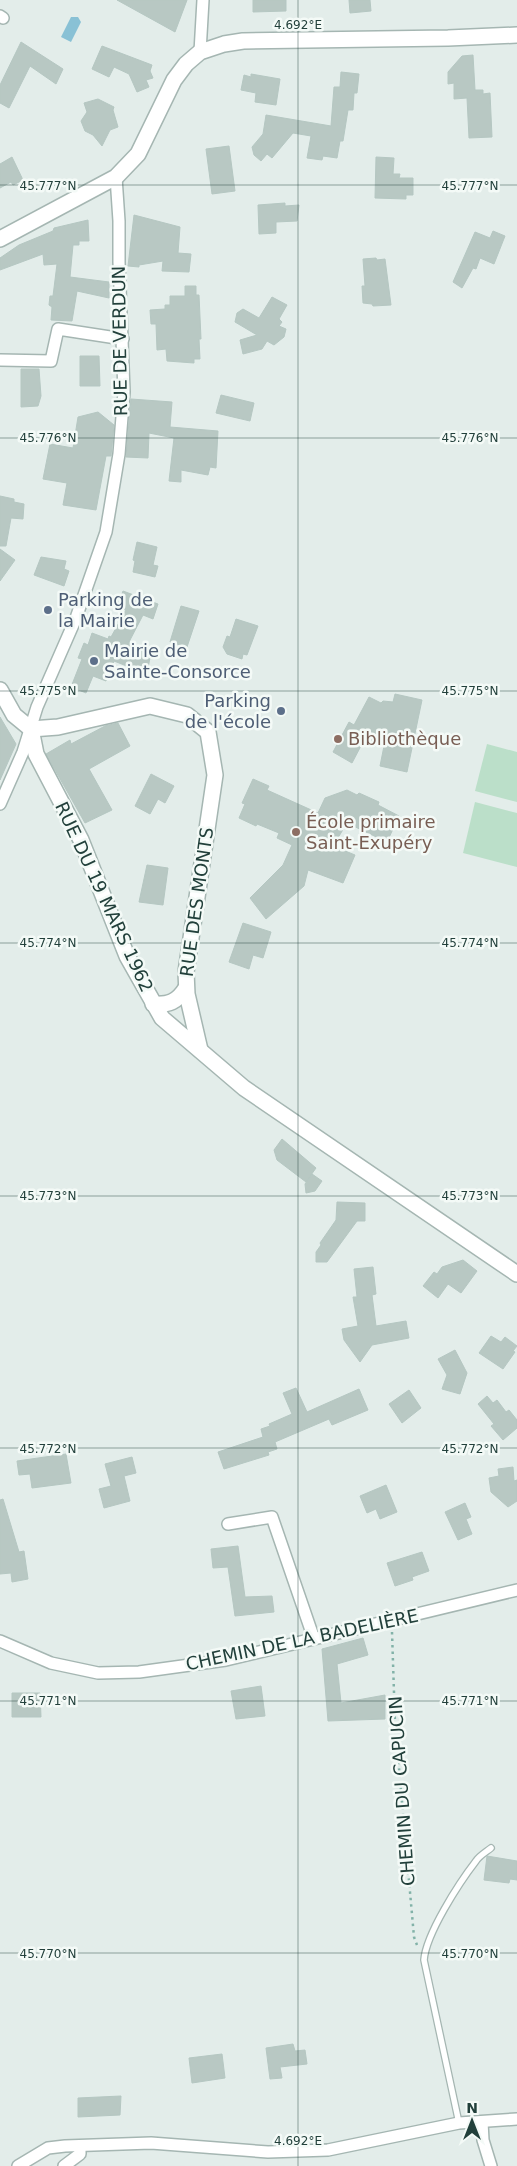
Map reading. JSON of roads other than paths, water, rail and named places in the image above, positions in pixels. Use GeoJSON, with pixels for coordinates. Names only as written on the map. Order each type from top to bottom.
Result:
{"type":"FeatureCollection","features":[{"type":"Feature","properties":{"kind":"street"},"geometry":{"type":"LineString","coordinates":[[200,52],[203,0]]}},
{"type":"Feature","properties":{"kind":"street"},"geometry":{"type":"LineString","coordinates":[[0,239],[116,177],[138,154],[174,80],[186,64],[200,52],[224,44],[243,41],[517,35]]}},
{"type":"Feature","properties":{"kind":"street","name":"RUE DE VERDUN"},"geometry":{"type":"LineString","coordinates":[[0,804],[23,752],[37,707],[76,618],[106,532],[115,478],[124,401],[116,177]]}},
{"type":"Feature","properties":{"kind":"street"},"geometry":{"type":"LineString","coordinates":[[0,360],[52,361],[58,329],[123,340]]}},
{"type":"Feature","properties":{"kind":"street"},"geometry":{"type":"LineString","coordinates":[[0,690],[14,715],[31,729]]}},
{"type":"Feature","properties":{"kind":"street","name":"RUE DES MONTS"},"geometry":{"type":"LineString","coordinates":[[31,729],[58,727],[150,706],[187,715],[208,732],[215,775],[188,951],[186,988],[200,1050]]}},
{"type":"Feature","properties":{"kind":"street","name":"RUE DU 19 MARS 1962"},"geometry":{"type":"LineString","coordinates":[[31,729],[36,754],[81,840],[127,956],[162,1018],[200,1050]]}},
{"type":"Feature","properties":{"kind":"street"},"geometry":{"type":"LineString","coordinates":[[153,1004],[164,1005],[174,1002],[186,988]]}},
{"type":"Feature","properties":{"kind":"street"},"geometry":{"type":"LineString","coordinates":[[200,1050],[244,1088],[517,1274]]}},
{"type":"Feature","properties":{"kind":"street"},"geometry":{"type":"LineString","coordinates":[[228,1524],[272,1517],[314,1639]]}},
{"type":"Feature","properties":{"kind":"street","name":"CHEMIN DE LA BADELIÈRE"},"geometry":{"type":"LineString","coordinates":[[0,1641],[51,1663],[98,1673],[139,1672],[226,1660],[517,1590]]}},
{"type":"Feature","properties":{"kind":"street"},"geometry":{"type":"LineString","coordinates":[[18,2166],[48,2148],[151,2143],[268,2152],[328,2150],[459,2123],[517,2119]]}},
{"type":"Feature","properties":{"kind":"street"},"geometry":{"type":"LineString","coordinates":[[482,2122],[483,2140],[491,2166]]}},
{"type":"Feature","properties":{"kind":"street"},"geometry":{"type":"LineString","coordinates":[[64,2166],[80,2154],[80,2146]]}},
{"type":"Feature","properties":{"kind":"lane"},"geometry":{"type":"LineString","coordinates":[[459,2123],[424,1960],[425,1950],[439,1918],[477,1859],[490,1848]]}},
{"type":"Feature","properties":{"kind":"water"},"geometry":{"type":"Polygon","coordinates":[[[71,17],[78,17],[81,22],[71,42],[61,37],[71,17]]]}},
{"type":"Feature","properties":{"kind":"place","name":"Parking de la Mairie"},"geometry":{"type":"Point","coordinates":[48,610]}},
{"type":"Feature","properties":{"kind":"place","name":"Mairie de Sainte-Consorce"},"geometry":{"type":"Point","coordinates":[94,661]}},
{"type":"Feature","properties":{"kind":"place","name":"Parking de l'école"},"geometry":{"type":"Point","coordinates":[281,711]}},
{"type":"Feature","properties":{"kind":"place","name":"Bibliothèque"},"geometry":{"type":"Point","coordinates":[338,739]}},
{"type":"Feature","properties":{"kind":"place","name":"École primaire Saint-Exupéry"},"geometry":{"type":"Point","coordinates":[296,832]}}]}
